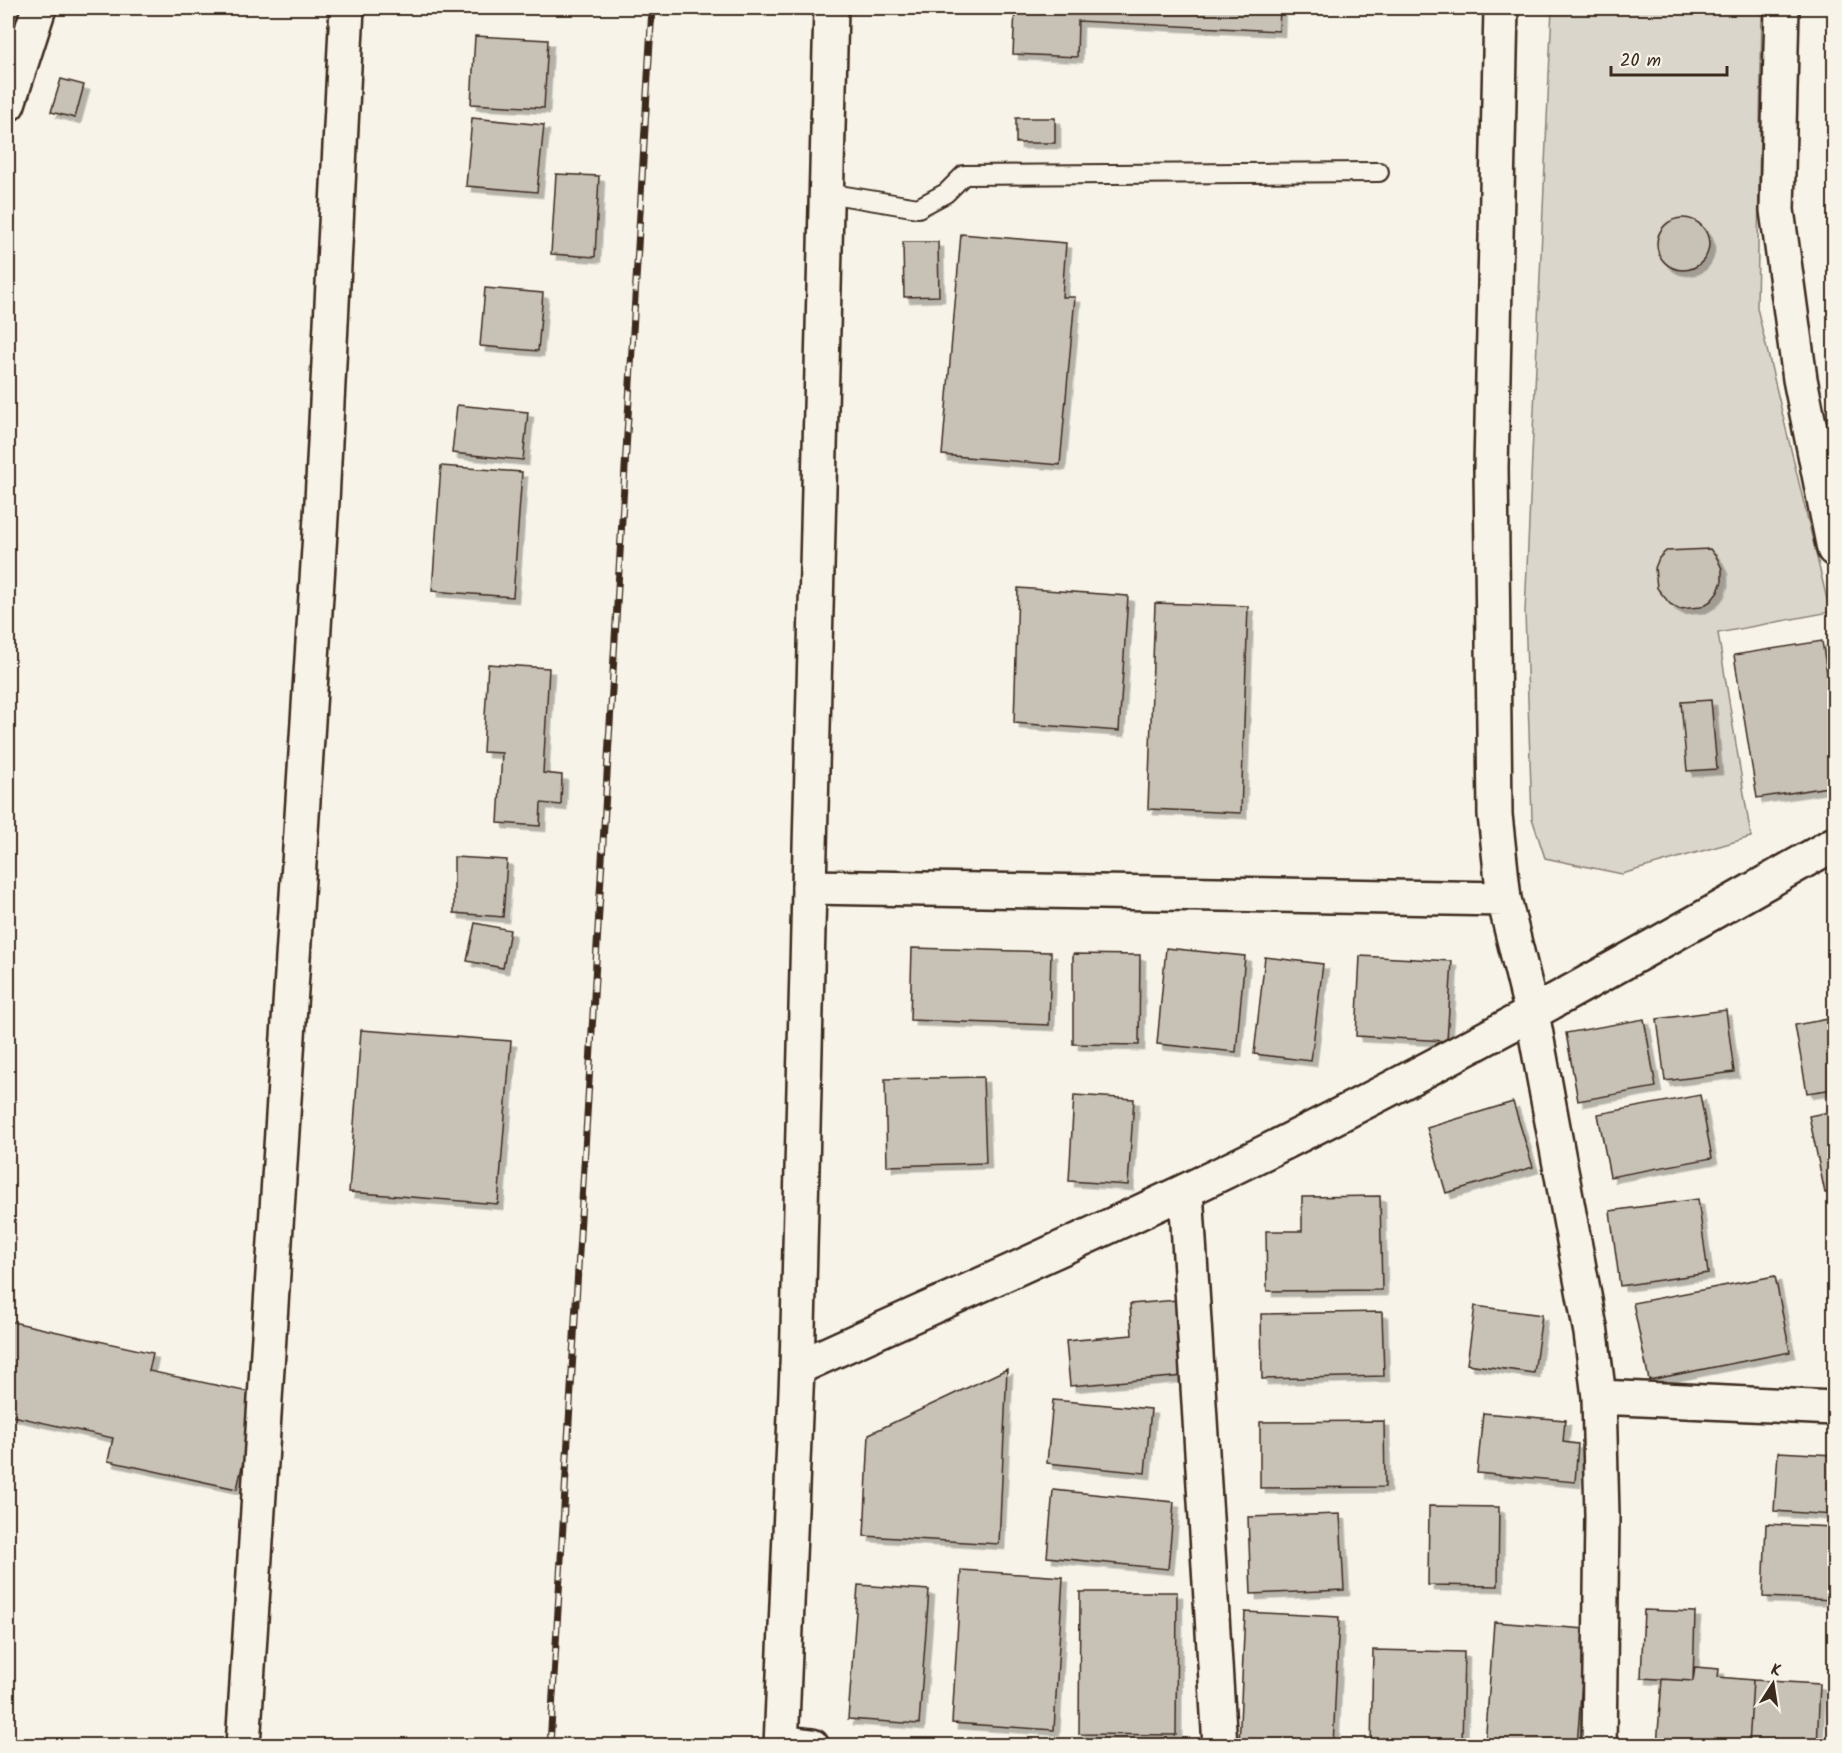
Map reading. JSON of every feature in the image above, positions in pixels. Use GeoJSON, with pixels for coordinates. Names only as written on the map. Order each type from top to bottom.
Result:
{"type":"FeatureCollection","features":[{"type":"Feature","properties":{"kind":"street"},"geometry":{"type":"LineString","coordinates":[[8,104],[39,8]]}},
{"type":"Feature","properties":{"kind":"street"},"geometry":{"type":"LineString","coordinates":[[243,1746],[322,501],[347,8]]}},
{"type":"Feature","properties":{"kind":"street"},"geometry":{"type":"LineString","coordinates":[[791,1744],[796,1368],[831,8]]}},
{"type":"Feature","properties":{"kind":"street"},"geometry":{"type":"LineString","coordinates":[[1501,8],[1491,468],[1495,815],[1504,899],[1532,1013],[1591,1333],[1599,1397],[1602,1516],[1599,1746]]}},
{"type":"Feature","properties":{"kind":"street"},"geometry":{"type":"LineString","coordinates":[[1782,8],[1777,210],[1800,379],[1834,549]]}},
{"type":"Feature","properties":{"kind":"street"},"geometry":{"type":"LineString","coordinates":[[796,1368],[1186,1191],[1407,1080],[1532,1013],[1834,844]]}},
{"type":"Feature","properties":{"kind":"street"},"geometry":{"type":"LineString","coordinates":[[809,887],[1504,899]]}},
{"type":"Feature","properties":{"kind":"street"},"geometry":{"type":"LineString","coordinates":[[1186,1191],[1220,1746]]}},
{"type":"Feature","properties":{"kind":"street"},"geometry":{"type":"LineString","coordinates":[[1599,1397],[1834,1408]]}},
{"type":"Feature","properties":{"kind":"lane"},"geometry":{"type":"LineString","coordinates":[[827,193],[918,208],[946,193],[964,175],[1379,172]]}},
{"type":"Feature","properties":{"kind":"shaded area"},"geometry":{"type":"Polygon","coordinates":[[[1552,8],[1762,8],[1757,308],[1830,612],[1718,633],[1751,837],[1622,874],[1545,858],[1532,818],[1525,612],[1552,8]]]}},
{"type":"Feature","properties":{"kind":"building"},"geometry":{"type":"Polygon","coordinates":[[[1015,8],[1280,8],[1279,31],[1078,21],[1077,57],[1013,54],[1015,8]]]}},
{"type":"Feature","properties":{"kind":"building"},"geometry":{"type":"Polygon","coordinates":[[[475,36],[548,40],[544,108],[471,104],[475,36]]]}},
{"type":"Feature","properties":{"kind":"building"},"geometry":{"type":"Polygon","coordinates":[[[61,79],[84,85],[75,118],[51,112],[61,79]]]}},
{"type":"Feature","properties":{"kind":"building"},"geometry":{"type":"Polygon","coordinates":[[[472,118],[544,125],[537,192],[466,186],[472,118]]]}},
{"type":"Feature","properties":{"kind":"building"},"geometry":{"type":"Polygon","coordinates":[[[1016,118],[1055,118],[1055,143],[1016,143],[1016,118]]]}},
{"type":"Feature","properties":{"kind":"building"},"geometry":{"type":"Polygon","coordinates":[[[556,174],[599,176],[595,257],[551,254],[556,174]]]}},
{"type":"Feature","properties":{"kind":"building"},"geometry":{"type":"Polygon","coordinates":[[[1683,218],[1693,220],[1701,226],[1707,234],[1709,244],[1707,254],[1701,262],[1693,268],[1683,270],[1673,268],[1665,262],[1659,254],[1657,244],[1659,234],[1665,226],[1673,220],[1683,218]]]}},
{"type":"Feature","properties":{"kind":"building"},"geometry":{"type":"Polygon","coordinates":[[[961,234],[1066,243],[1062,297],[1075,297],[1060,465],[942,455],[961,234]]]}},
{"type":"Feature","properties":{"kind":"building"},"geometry":{"type":"Polygon","coordinates":[[[903,242],[938,242],[939,296],[904,297],[903,242]]]}},
{"type":"Feature","properties":{"kind":"building"},"geometry":{"type":"Polygon","coordinates":[[[485,288],[543,293],[538,351],[480,346],[485,288]]]}},
{"type":"Feature","properties":{"kind":"building"},"geometry":{"type":"Polygon","coordinates":[[[457,405],[528,412],[523,460],[452,453],[457,405]]]}},
{"type":"Feature","properties":{"kind":"building"},"geometry":{"type":"Polygon","coordinates":[[[441,466],[522,472],[513,597],[432,591],[441,466]]]}},
{"type":"Feature","properties":{"kind":"building"},"geometry":{"type":"Polygon","coordinates":[[[1710,549],[1722,569],[1722,581],[1718,592],[1711,601],[1701,607],[1679,609],[1670,604],[1657,588],[1655,568],[1659,558],[1666,551],[1710,549]]]}},
{"type":"Feature","properties":{"kind":"building"},"geometry":{"type":"Polygon","coordinates":[[[1018,588],[1128,596],[1119,731],[1014,723],[1018,588]]]}},
{"type":"Feature","properties":{"kind":"building"},"geometry":{"type":"Polygon","coordinates":[[[1155,603],[1248,606],[1241,813],[1148,809],[1155,603]]]}},
{"type":"Feature","properties":{"kind":"building"},"geometry":{"type":"Polygon","coordinates":[[[1822,641],[1834,717],[1834,786],[1757,798],[1734,655],[1822,641]]]}},
{"type":"Feature","properties":{"kind":"building"},"geometry":{"type":"Polygon","coordinates":[[[488,664],[549,668],[543,773],[562,775],[561,805],[541,803],[540,826],[498,823],[502,753],[483,752],[488,664]]]}},
{"type":"Feature","properties":{"kind":"building"},"geometry":{"type":"Polygon","coordinates":[[[1711,700],[1717,769],[1687,771],[1681,702],[1711,700]]]}},
{"type":"Feature","properties":{"kind":"building"},"geometry":{"type":"Polygon","coordinates":[[[454,857],[507,860],[503,917],[454,913],[454,857]]]}},
{"type":"Feature","properties":{"kind":"building"},"geometry":{"type":"Polygon","coordinates":[[[475,923],[510,930],[503,968],[467,961],[475,923]]]}},
{"type":"Feature","properties":{"kind":"building"},"geometry":{"type":"Polygon","coordinates":[[[912,948],[1051,952],[1049,1025],[910,1020],[912,948]]]}},
{"type":"Feature","properties":{"kind":"building"},"geometry":{"type":"Polygon","coordinates":[[[1166,948],[1245,956],[1236,1052],[1157,1044],[1166,948]]]}},
{"type":"Feature","properties":{"kind":"building"},"geometry":{"type":"Polygon","coordinates":[[[1073,954],[1140,955],[1139,1045],[1073,1044],[1073,954]]]}},
{"type":"Feature","properties":{"kind":"building"},"geometry":{"type":"Polygon","coordinates":[[[1360,956],[1452,961],[1447,1041],[1356,1036],[1360,956]]]}},
{"type":"Feature","properties":{"kind":"building"},"geometry":{"type":"Polygon","coordinates":[[[1265,957],[1323,964],[1311,1061],[1254,1054],[1265,957]]]}},
{"type":"Feature","properties":{"kind":"building"},"geometry":{"type":"Polygon","coordinates":[[[1726,1010],[1734,1072],[1665,1081],[1657,1019],[1726,1010]]]}},
{"type":"Feature","properties":{"kind":"building"},"geometry":{"type":"Polygon","coordinates":[[[1834,1018],[1834,1089],[1807,1093],[1795,1025],[1834,1018]]]}},
{"type":"Feature","properties":{"kind":"building"},"geometry":{"type":"Polygon","coordinates":[[[1644,1019],[1656,1087],[1578,1101],[1566,1033],[1644,1019]]]}},
{"type":"Feature","properties":{"kind":"building"},"geometry":{"type":"Polygon","coordinates":[[[361,1030],[511,1041],[498,1204],[349,1192],[361,1030]]]}},
{"type":"Feature","properties":{"kind":"building"},"geometry":{"type":"Polygon","coordinates":[[[983,1077],[986,1163],[887,1166],[885,1079],[983,1077]]]}},
{"type":"Feature","properties":{"kind":"building"},"geometry":{"type":"Polygon","coordinates":[[[1074,1095],[1134,1099],[1128,1185],[1069,1181],[1074,1095]]]}},
{"type":"Feature","properties":{"kind":"building"},"geometry":{"type":"Polygon","coordinates":[[[1700,1095],[1712,1158],[1610,1177],[1598,1114],[1700,1095]]]}},
{"type":"Feature","properties":{"kind":"building"},"geometry":{"type":"Polygon","coordinates":[[[1513,1102],[1533,1167],[1446,1193],[1427,1128],[1513,1102]]]}},
{"type":"Feature","properties":{"kind":"building"},"geometry":{"type":"Polygon","coordinates":[[[1834,1111],[1834,1191],[1825,1193],[1809,1116],[1834,1111]]]}},
{"type":"Feature","properties":{"kind":"building"},"geometry":{"type":"Polygon","coordinates":[[[1380,1196],[1382,1290],[1267,1291],[1266,1231],[1302,1231],[1302,1197],[1380,1196]]]}},
{"type":"Feature","properties":{"kind":"building"},"geometry":{"type":"Polygon","coordinates":[[[1698,1199],[1708,1273],[1620,1286],[1610,1211],[1698,1199]]]}},
{"type":"Feature","properties":{"kind":"building"},"geometry":{"type":"Polygon","coordinates":[[[1775,1276],[1790,1352],[1649,1380],[1633,1303],[1775,1276]]]}},
{"type":"Feature","properties":{"kind":"building"},"geometry":{"type":"Polygon","coordinates":[[[1177,1300],[1184,1376],[1070,1386],[1066,1341],[1132,1335],[1130,1304],[1177,1300]]]}},
{"type":"Feature","properties":{"kind":"building"},"geometry":{"type":"Polygon","coordinates":[[[1475,1306],[1542,1315],[1534,1373],[1467,1364],[1475,1306]]]}},
{"type":"Feature","properties":{"kind":"building"},"geometry":{"type":"Polygon","coordinates":[[[1382,1312],[1384,1376],[1262,1379],[1261,1314],[1382,1312]]]}},
{"type":"Feature","properties":{"kind":"building"},"geometry":{"type":"Polygon","coordinates":[[[8,1321],[153,1353],[149,1371],[258,1394],[237,1489],[108,1461],[113,1438],[8,1415],[8,1321]]]}},
{"type":"Feature","properties":{"kind":"building"},"geometry":{"type":"Polygon","coordinates":[[[1007,1369],[999,1544],[864,1536],[869,1434],[1007,1369]]]}},
{"type":"Feature","properties":{"kind":"building"},"geometry":{"type":"Polygon","coordinates":[[[1053,1400],[1151,1409],[1145,1473],[1047,1463],[1053,1400]]]}},
{"type":"Feature","properties":{"kind":"building"},"geometry":{"type":"Polygon","coordinates":[[[1483,1413],[1565,1420],[1563,1442],[1578,1444],[1575,1482],[1477,1473],[1483,1413]]]}},
{"type":"Feature","properties":{"kind":"building"},"geometry":{"type":"Polygon","coordinates":[[[1384,1421],[1385,1487],[1260,1488],[1260,1422],[1384,1421]]]}},
{"type":"Feature","properties":{"kind":"building"},"geometry":{"type":"Polygon","coordinates":[[[1778,1452],[1834,1455],[1834,1515],[1774,1511],[1778,1452]]]}},
{"type":"Feature","properties":{"kind":"building"},"geometry":{"type":"Polygon","coordinates":[[[1053,1490],[1174,1502],[1168,1569],[1047,1557],[1053,1490]]]}},
{"type":"Feature","properties":{"kind":"building"},"geometry":{"type":"Polygon","coordinates":[[[1429,1506],[1499,1507],[1498,1586],[1428,1585],[1429,1506]]]}},
{"type":"Feature","properties":{"kind":"building"},"geometry":{"type":"Polygon","coordinates":[[[1340,1514],[1344,1590],[1251,1594],[1248,1517],[1340,1514]]]}},
{"type":"Feature","properties":{"kind":"building"},"geometry":{"type":"Polygon","coordinates":[[[1766,1524],[1834,1527],[1834,1600],[1763,1597],[1766,1524]]]}},
{"type":"Feature","properties":{"kind":"building"},"geometry":{"type":"Polygon","coordinates":[[[961,1570],[1063,1577],[1054,1730],[952,1723],[961,1570]]]}},
{"type":"Feature","properties":{"kind":"building"},"geometry":{"type":"Polygon","coordinates":[[[858,1585],[929,1590],[919,1724],[848,1719],[858,1585]]]}},
{"type":"Feature","properties":{"kind":"building"},"geometry":{"type":"Polygon","coordinates":[[[1080,1592],[1177,1592],[1176,1735],[1079,1734],[1080,1592]]]}},
{"type":"Feature","properties":{"kind":"building"},"geometry":{"type":"Polygon","coordinates":[[[1644,1610],[1695,1612],[1693,1681],[1641,1678],[1644,1610]]]}},
{"type":"Feature","properties":{"kind":"building"},"geometry":{"type":"Polygon","coordinates":[[[1245,1612],[1339,1617],[1333,1746],[1239,1746],[1245,1612]]]}},
{"type":"Feature","properties":{"kind":"building"},"geometry":{"type":"Polygon","coordinates":[[[1494,1622],[1586,1629],[1577,1746],[1485,1746],[1494,1622]]]}},
{"type":"Feature","properties":{"kind":"building"},"geometry":{"type":"Polygon","coordinates":[[[1373,1650],[1464,1652],[1462,1746],[1371,1746],[1373,1650]]]}},
{"type":"Feature","properties":{"kind":"building"},"geometry":{"type":"Polygon","coordinates":[[[1695,1667],[1719,1669],[1718,1677],[1753,1680],[1749,1746],[1657,1746],[1662,1679],[1693,1681],[1695,1667]]]}},
{"type":"Feature","properties":{"kind":"building"},"geometry":{"type":"Polygon","coordinates":[[[1753,1680],[1820,1684],[1817,1746],[1749,1746],[1753,1680]]]}},
{"type":"Feature","properties":{"kind":"railway"},"geometry":{"type":"LineString","coordinates":[[550,1746],[652,8]]}}]}
